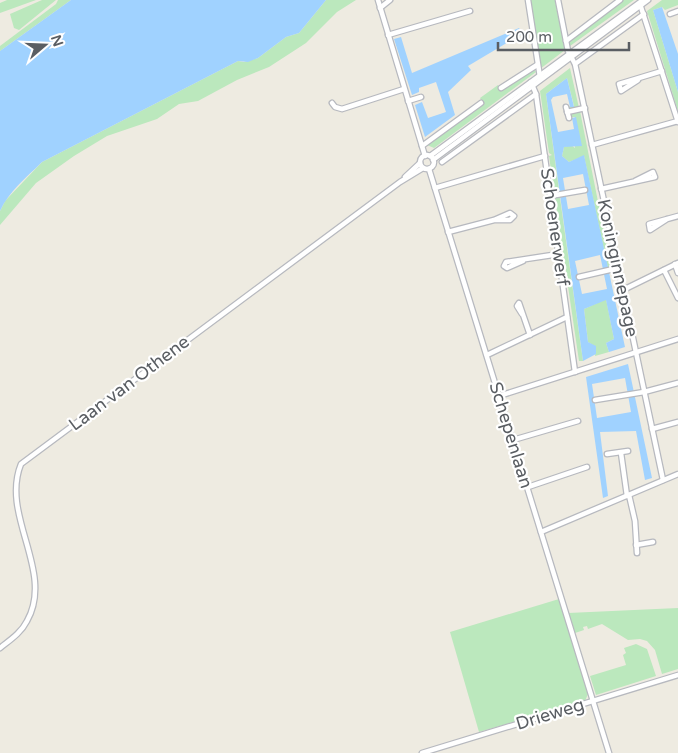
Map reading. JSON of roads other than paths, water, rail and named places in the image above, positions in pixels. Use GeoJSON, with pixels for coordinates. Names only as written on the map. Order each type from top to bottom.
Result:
{"type":"FeatureCollection","features":[{"type":"Feature","properties":{"kind":"street"},"geometry":{"type":"LineString","coordinates":[[378,0],[422,146],[433,165],[426,168],[420,163]]}},
{"type":"Feature","properties":{"kind":"street"},"geometry":{"type":"LineString","coordinates":[[380,8],[390,0]]}},
{"type":"Feature","properties":{"kind":"street"},"geometry":{"type":"LineString","coordinates":[[528,0],[537,65],[541,78]]}},
{"type":"Feature","properties":{"kind":"street","name":"Koninginnepage"},"geometry":{"type":"LineString","coordinates":[[558,0],[566,41],[575,64],[585,108],[663,480]]}},
{"type":"Feature","properties":{"kind":"street"},"geometry":{"type":"LineString","coordinates":[[566,41],[620,0]]}},
{"type":"Feature","properties":{"kind":"street"},"geometry":{"type":"LineString","coordinates":[[429,157],[449,146],[641,3],[648,0]]}},
{"type":"Feature","properties":{"kind":"street"},"geometry":{"type":"LineString","coordinates":[[592,145],[678,121],[641,3]]}},
{"type":"Feature","properties":{"kind":"street"},"geometry":{"type":"LineString","coordinates":[[388,35],[470,11]]}},
{"type":"Feature","properties":{"kind":"street"},"geometry":{"type":"LineString","coordinates":[[670,14],[678,11]]}},
{"type":"Feature","properties":{"kind":"street"},"geometry":{"type":"LineString","coordinates":[[575,64],[644,14]]}},
{"type":"Feature","properties":{"kind":"street"},"geometry":{"type":"LineString","coordinates":[[501,88],[537,65]]}},
{"type":"Feature","properties":{"kind":"street"},"geometry":{"type":"LineString","coordinates":[[638,80],[662,71]]}},
{"type":"Feature","properties":{"kind":"street","name":"Schoenerwerf"},"geometry":{"type":"LineString","coordinates":[[532,84],[536,94],[575,372]]}},
{"type":"Feature","properties":{"kind":"street"},"geometry":{"type":"LineString","coordinates":[[332,103],[338,109],[342,109],[404,89]]}},
{"type":"Feature","properties":{"kind":"street"},"geometry":{"type":"LineString","coordinates":[[442,162],[536,94]]}},
{"type":"Feature","properties":{"kind":"street"},"geometry":{"type":"LineString","coordinates":[[408,101],[421,97]]}},
{"type":"Feature","properties":{"kind":"street"},"geometry":{"type":"LineString","coordinates":[[422,146],[481,103]]}},
{"type":"Feature","properties":{"kind":"street"},"geometry":{"type":"LineString","coordinates":[[567,112],[585,108]]}},
{"type":"Feature","properties":{"kind":"street"},"geometry":{"type":"LineString","coordinates":[[449,146],[454,153]]}},
{"type":"Feature","properties":{"kind":"street"},"geometry":{"type":"LineString","coordinates":[[435,188],[545,156]]}},
{"type":"Feature","properties":{"kind":"street","name":"Laan van Othene"},"geometry":{"type":"LineString","coordinates":[[9,487],[18,468],[26,459],[400,182],[429,157]]}},
{"type":"Feature","properties":{"kind":"street","name":"Laan van Othene"},"geometry":{"type":"LineString","coordinates":[[400,182],[426,168]]}},
{"type":"Feature","properties":{"kind":"street","name":"Schepenlaan"},"geometry":{"type":"LineString","coordinates":[[426,168],[435,188],[609,753]]}},
{"type":"Feature","properties":{"kind":"street"},"geometry":{"type":"LineString","coordinates":[[601,189],[635,181]]}},
{"type":"Feature","properties":{"kind":"street"},"geometry":{"type":"LineString","coordinates":[[550,196],[585,190]]}},
{"type":"Feature","properties":{"kind":"street"},"geometry":{"type":"LineString","coordinates":[[667,219],[678,216]]}},
{"type":"Feature","properties":{"kind":"street"},"geometry":{"type":"LineString","coordinates":[[448,232],[494,220]]}},
{"type":"Feature","properties":{"kind":"street"},"geometry":{"type":"LineString","coordinates":[[523,261],[559,254]]}},
{"type":"Feature","properties":{"kind":"street"},"geometry":{"type":"LineString","coordinates":[[623,290],[677,264],[678,273]]}},
{"type":"Feature","properties":{"kind":"street"},"geometry":{"type":"LineString","coordinates":[[579,277],[618,268]]}},
{"type":"Feature","properties":{"kind":"street"},"geometry":{"type":"LineString","coordinates":[[664,270],[678,298]]}},
{"type":"Feature","properties":{"kind":"street"},"geometry":{"type":"LineString","coordinates":[[522,314],[530,335]]}},
{"type":"Feature","properties":{"kind":"street"},"geometry":{"type":"LineString","coordinates":[[487,356],[567,318]]}},
{"type":"Feature","properties":{"kind":"street"},"geometry":{"type":"LineString","coordinates":[[500,396],[678,340]]}},
{"type":"Feature","properties":{"kind":"street"},"geometry":{"type":"LineString","coordinates":[[595,400],[644,392],[678,383]]}},
{"type":"Feature","properties":{"kind":"street"},"geometry":{"type":"LineString","coordinates":[[513,440],[578,421]]}},
{"type":"Feature","properties":{"kind":"street"},"geometry":{"type":"LineString","coordinates":[[652,429],[678,422]]}},
{"type":"Feature","properties":{"kind":"street"},"geometry":{"type":"LineString","coordinates":[[607,454],[628,451]]}},
{"type":"Feature","properties":{"kind":"street"},"geometry":{"type":"LineString","coordinates":[[621,453],[628,495],[635,521],[637,553]]}},
{"type":"Feature","properties":{"kind":"street"},"geometry":{"type":"LineString","coordinates":[[528,487],[587,467]]}},
{"type":"Feature","properties":{"kind":"street"},"geometry":{"type":"LineString","coordinates":[[541,532],[678,474]]}},
{"type":"Feature","properties":{"kind":"street"},"geometry":{"type":"LineString","coordinates":[[636,544],[653,542]]}},
{"type":"Feature","properties":{"kind":"street"},"geometry":{"type":"LineString","coordinates":[[0,648],[22,629],[32,610],[33,594],[25,562]]}},
{"type":"Feature","properties":{"kind":"street","name":"Drieweg"},"geometry":{"type":"LineString","coordinates":[[422,753],[678,675]]}},
{"type":"Feature","properties":{"kind":"water"},"geometry":{"type":"Polygon","coordinates":[[[71,0],[326,0],[299,33],[286,37],[258,58],[248,62],[238,61],[42,162],[13,191],[0,211],[0,51],[71,0]]]}},
{"type":"Feature","properties":{"kind":"water"},"geometry":{"type":"Polygon","coordinates":[[[662,7],[678,54],[678,92],[653,10],[662,7]]]}},
{"type":"Feature","properties":{"kind":"water"},"geometry":{"type":"Polygon","coordinates":[[[519,28],[522,34],[468,66],[471,70],[448,92],[455,115],[425,137],[415,105],[422,102],[428,118],[446,112],[436,82],[419,88],[419,92],[412,95],[394,39],[401,37],[412,73],[519,28]]]}},
{"type":"Feature","properties":{"kind":"water"},"geometry":{"type":"Polygon","coordinates":[[[567,78],[574,107],[570,107],[567,94],[553,97],[551,100],[558,132],[574,129],[572,118],[576,117],[582,146],[564,147],[562,156],[569,162],[584,155],[625,347],[609,352],[606,343],[614,339],[606,300],[584,309],[588,342],[596,346],[596,354],[583,361],[546,94],[567,78]],[[583,174],[563,178],[568,209],[589,205],[583,174]],[[600,255],[575,261],[582,294],[607,289],[600,255]]]}},
{"type":"Feature","properties":{"kind":"water"},"geometry":{"type":"Polygon","coordinates":[[[628,364],[652,478],[645,480],[636,431],[600,432],[608,496],[603,498],[586,377],[628,364]],[[625,378],[592,384],[597,418],[631,412],[625,378]]]}}]}
